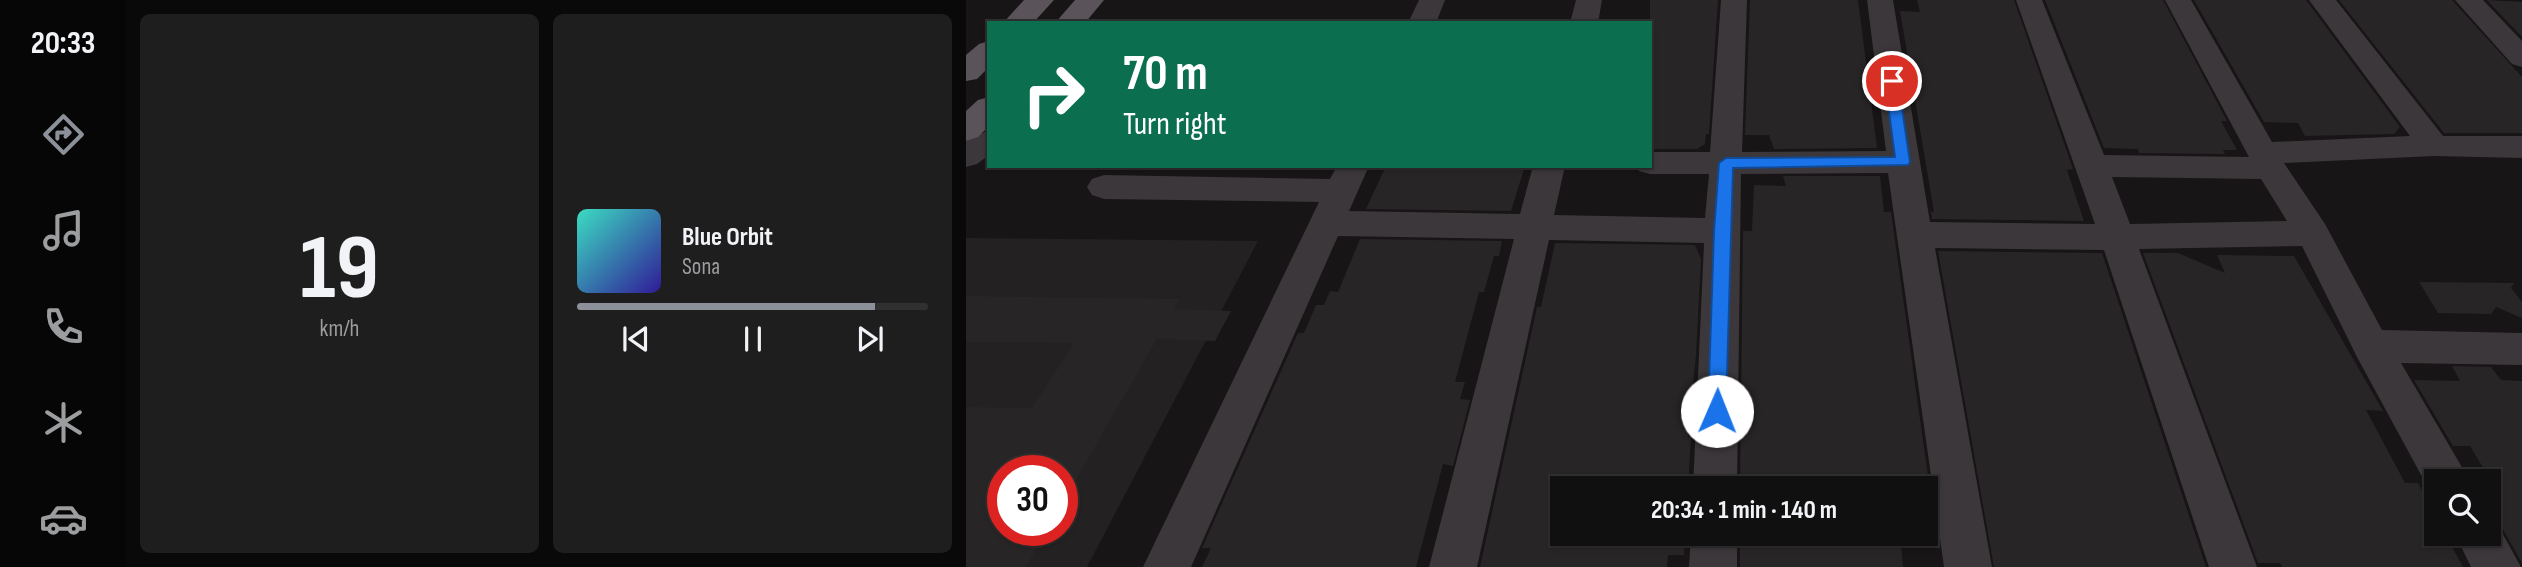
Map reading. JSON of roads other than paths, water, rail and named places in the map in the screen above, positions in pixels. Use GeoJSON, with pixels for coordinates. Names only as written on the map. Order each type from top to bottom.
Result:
{"type":"FeatureCollection","features":[{"type":"Feature","properties":{"kind":"main road"},"geometry":{"type":"LineString","coordinates":[[1019,21],[1040,0]]}},
{"type":"Feature","properties":{"kind":"main road"},"geometry":{"type":"LineString","coordinates":[[1071,21],[1090,0]]}},
{"type":"Feature","properties":{"kind":"main road"},"geometry":{"type":"LineString","coordinates":[[966,72],[987,52]]}},
{"type":"Feature","properties":{"kind":"main road"},"geometry":{"type":"LineString","coordinates":[[966,130],[987,109]]}},
{"type":"Feature","properties":{"kind":"street"},"geometry":{"type":"LineString","coordinates":[[1423,21],[1432,0]]}},
{"type":"Feature","properties":{"kind":"street"},"geometry":{"type":"LineString","coordinates":[[1584,21],[1589,0]]}},
{"type":"Feature","properties":{"kind":"street"},"geometry":{"type":"LineString","coordinates":[[1715,476],[1722,231],[1734,0]]}},
{"type":"Feature","properties":{"kind":"street"},"geometry":{"type":"LineString","coordinates":[[1880,0],[1903,162],[1968,567]]}},
{"type":"Feature","properties":{"kind":"street"},"geometry":{"type":"LineString","coordinates":[[2029,0],[2092,166],[2233,567]]}},
{"type":"Feature","properties":{"kind":"street"},"geometry":{"type":"LineString","coordinates":[[2178,0],[2267,160],[2313,233],[2371,346],[2441,469]]}},
{"type":"Feature","properties":{"kind":"street"},"geometry":{"type":"LineString","coordinates":[[2322,0],[2434,146]]}},
{"type":"Feature","properties":{"kind":"street"},"geometry":{"type":"LineString","coordinates":[[2468,0],[2522,58]]}},
{"type":"Feature","properties":{"kind":"street"},"geometry":{"type":"LineString","coordinates":[[966,156],[987,141]]}},
{"type":"Feature","properties":{"kind":"street"},"geometry":{"type":"LineString","coordinates":[[2092,166],[2267,160],[2434,146],[2522,147]]}},
{"type":"Feature","properties":{"kind":"street"},"geometry":{"type":"LineString","coordinates":[[1652,163],[1903,162]]}},
{"type":"Feature","properties":{"kind":"street"},"geometry":{"type":"LineString","coordinates":[[1453,567],[1549,168]]}},
{"type":"Feature","properties":{"kind":"street"},"geometry":{"type":"LineString","coordinates":[[1104,187],[1340,194],[1536,229],[1722,231]]}},
{"type":"Feature","properties":{"kind":"street"},"geometry":{"type":"LineString","coordinates":[[1167,567],[1340,194]]}},
{"type":"Feature","properties":{"kind":"street"},"geometry":{"type":"LineString","coordinates":[[1916,235],[2116,237],[2313,233]]}},
{"type":"Feature","properties":{"kind":"street"},"geometry":{"type":"LineString","coordinates":[[2371,346],[2522,349]]}},
{"type":"Feature","properties":{"kind":"street"},"geometry":{"type":"LineString","coordinates":[[1713,567],[1714,546]]}},
{"type":"Feature","properties":{"kind":"street"},"geometry":{"type":"LineString","coordinates":[[2485,546],[2497,567]]}}]}
